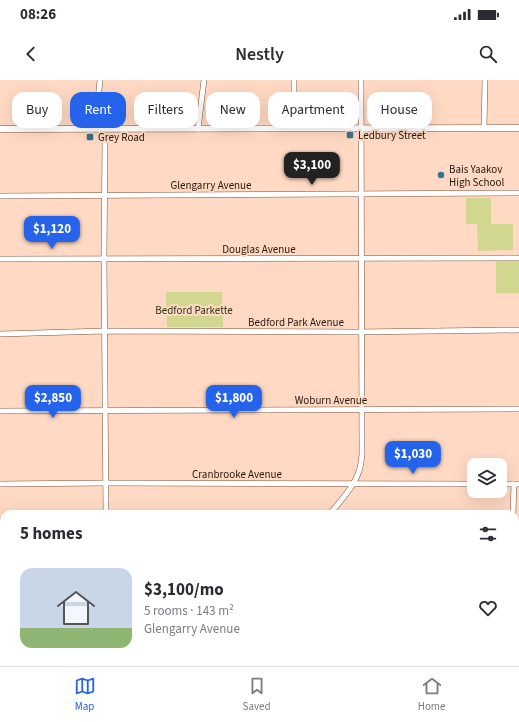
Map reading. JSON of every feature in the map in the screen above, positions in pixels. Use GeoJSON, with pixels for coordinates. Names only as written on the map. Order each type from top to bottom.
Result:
{"type":"FeatureCollection","features":[{"type":"Feature","properties":{"kind":"main road"},"geometry":{"type":"LineString","coordinates":[[0,129],[294,128]]}},
{"type":"Feature","properties":{"kind":"main road"},"geometry":{"type":"LineString","coordinates":[[361,128],[519,128]]}},
{"type":"Feature","properties":{"kind":"street"},"geometry":{"type":"LineString","coordinates":[[100,80],[96,120],[105,139],[104,259],[106,510]]}},
{"type":"Feature","properties":{"kind":"street"},"geometry":{"type":"LineString","coordinates":[[198,129],[204,80]]}},
{"type":"Feature","properties":{"kind":"street"},"geometry":{"type":"LineString","coordinates":[[294,80],[294,92]]}},
{"type":"Feature","properties":{"kind":"street"},"geometry":{"type":"LineString","coordinates":[[333,510],[352,484],[359,471],[362,446],[361,80]]}},
{"type":"Feature","properties":{"kind":"street"},"geometry":{"type":"LineString","coordinates":[[484,128],[485,80]]}},
{"type":"Feature","properties":{"kind":"street","name":"Glengarry Avenue"},"geometry":{"type":"LineString","coordinates":[[0,196],[519,193]]}},
{"type":"Feature","properties":{"kind":"street","name":"Douglas Avenue"},"geometry":{"type":"LineString","coordinates":[[0,259],[519,258]]}},
{"type":"Feature","properties":{"kind":"street","name":"Bedford Park Avenue"},"geometry":{"type":"LineString","coordinates":[[0,334],[105,331],[362,332],[519,330]]}},
{"type":"Feature","properties":{"kind":"street","name":"Woburn Avenue"},"geometry":{"type":"LineString","coordinates":[[0,411],[519,409]]}},
{"type":"Feature","properties":{"kind":"street","name":"Cranbrooke Avenue"},"geometry":{"type":"LineString","coordinates":[[0,484],[467,484]]}},
{"type":"Feature","properties":{"kind":"street"},"geometry":{"type":"LineString","coordinates":[[513,510],[516,484]]}},
{"type":"Feature","properties":{"kind":"green space"},"geometry":{"type":"Polygon","coordinates":[[[466,198],[491,198],[491,224],[513,224],[513,250],[478,251],[477,224],[466,224],[466,198]]]}},
{"type":"Feature","properties":{"kind":"green space"},"geometry":{"type":"Polygon","coordinates":[[[496,261],[519,261],[519,293],[496,293],[496,261]]]}},
{"type":"Feature","properties":{"kind":"green space","name":"Bedford Parkette"},"geometry":{"type":"Polygon","coordinates":[[[166,292],[222,292],[223,327],[167,327],[166,292]]]}},
{"type":"Feature","properties":{"kind":"place","name":"Ledbury Street"},"geometry":{"type":"Point","coordinates":[350,135]}},
{"type":"Feature","properties":{"kind":"place","name":"Grey Road"},"geometry":{"type":"Point","coordinates":[90,137]}},
{"type":"Feature","properties":{"kind":"place","name":"Bais Yaakov High School"},"geometry":{"type":"Point","coordinates":[441,175]}}]}
